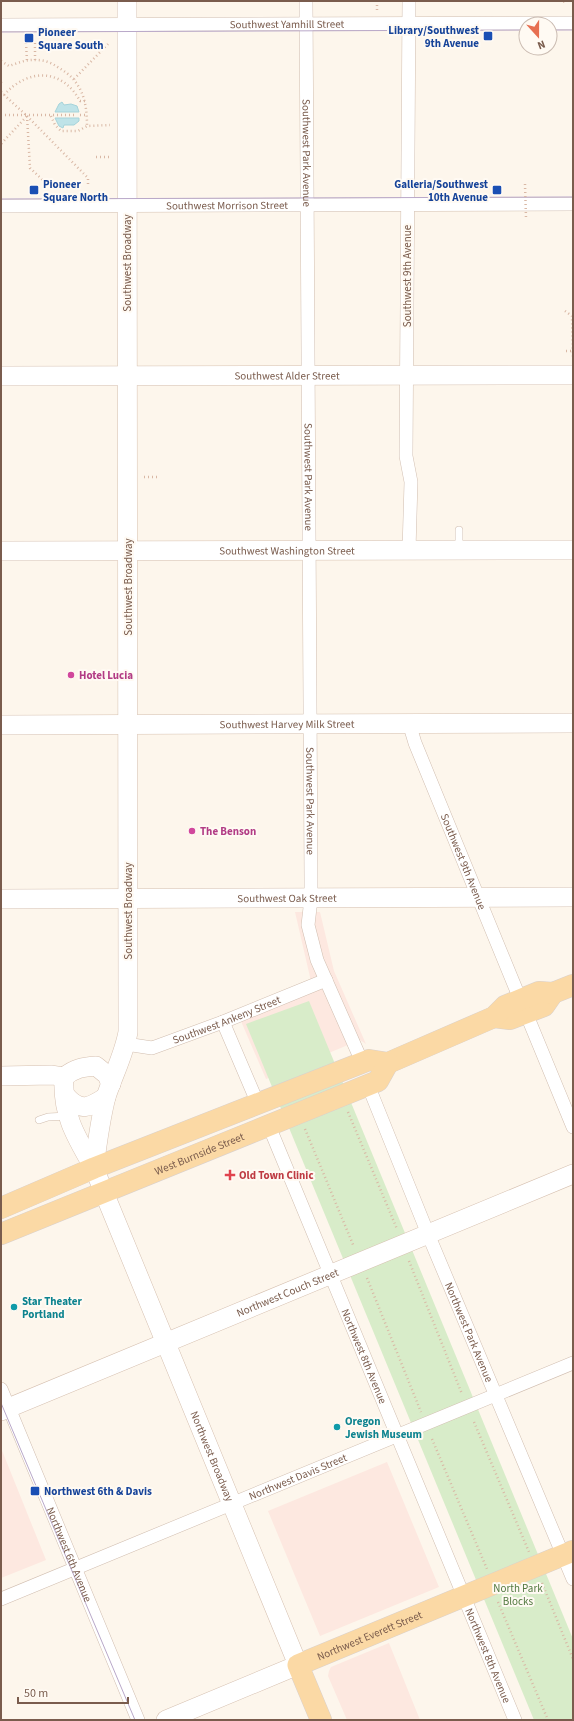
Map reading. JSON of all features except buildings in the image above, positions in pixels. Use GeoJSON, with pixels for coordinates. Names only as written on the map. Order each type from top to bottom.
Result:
{"type":"FeatureCollection","features":[{"type":"Feature","properties":{"kind":"main road","name":"Southwest Broadway"},"geometry":{"type":"LineString","coordinates":[[94,1168],[100,1126],[109,1090],[126,1044],[128,1032],[127,1]]}},
{"type":"Feature","properties":{"kind":"main road","name":"Southwest Alder Street"},"geometry":{"type":"LineString","coordinates":[[1,376],[573,374]]}},
{"type":"Feature","properties":{"kind":"main road","name":"Southwest Washington Street"},"geometry":{"type":"LineString","coordinates":[[1,551],[573,550]]}},
{"type":"Feature","properties":{"kind":"main road","name":"Southwest Harvey Milk Street"},"geometry":{"type":"LineString","coordinates":[[1,725],[573,723]]}},
{"type":"Feature","properties":{"kind":"main road","name":"Southwest Oak Street"},"geometry":{"type":"LineString","coordinates":[[1,900],[573,896]]}},
{"type":"Feature","properties":{"kind":"main road"},"geometry":{"type":"LineString","coordinates":[[1,1208],[94,1168],[362,1062],[369,1060],[388,1063],[494,1017],[510,1019],[523,1006],[544,1006],[553,993],[573,985]]}},
{"type":"Feature","properties":{"kind":"main road","name":"West Burnside Street"},"geometry":{"type":"LineString","coordinates":[[1,1234],[378,1081],[388,1063]]}},
{"type":"Feature","properties":{"kind":"main road"},"geometry":{"type":"LineString","coordinates":[[64,1077],[72,1071],[82,1067],[96,1066],[107,1075],[109,1090],[94,1105],[86,1107],[72,1104],[66,1096]]}},
{"type":"Feature","properties":{"kind":"main road"},"geometry":{"type":"LineString","coordinates":[[8,1075],[52,1074],[64,1077]]}},
{"type":"Feature","properties":{"kind":"main road"},"geometry":{"type":"LineString","coordinates":[[64,1077],[68,1116],[72,1130],[94,1168],[104,1192]]}},
{"type":"Feature","properties":{"kind":"main road","name":"Northwest Couch Street"},"geometry":{"type":"LineString","coordinates":[[5,1409],[573,1174]]}},
{"type":"Feature","properties":{"kind":"main road","name":"Northwest Broadway"},"geometry":{"type":"LineString","coordinates":[[104,1192],[321,1720]]}},
{"type":"Feature","properties":{"kind":"main road","name":"Northwest Everett Street"},"geometry":{"type":"LineString","coordinates":[[166,1720],[568,1554]]}},
{"type":"Feature","properties":{"kind":"street","name":"Southwest Park Avenue"},"geometry":{"type":"LineString","coordinates":[[306,1],[311,899],[308,925],[317,960],[362,1062]]}},
{"type":"Feature","properties":{"kind":"street","name":"Southwest 9th Avenue"},"geometry":{"type":"LineString","coordinates":[[409,1],[406,375],[406,456],[411,482],[409,550]]}},
{"type":"Feature","properties":{"kind":"street","name":"Southwest Yamhill Street"},"geometry":{"type":"LineString","coordinates":[[1,25],[573,23]]}},
{"type":"Feature","properties":{"kind":"street","name":"Southwest Morrison Street"},"geometry":{"type":"LineString","coordinates":[[1,206],[573,204]]}},
{"type":"Feature","properties":{"kind":"street","name":"Southwest 9th Avenue"},"geometry":{"type":"LineString","coordinates":[[409,723],[415,744],[477,897],[573,1127]]}},
{"type":"Feature","properties":{"kind":"street","name":"Southwest Ankeny Street"},"geometry":{"type":"LineString","coordinates":[[126,1044],[152,1048],[223,1022],[326,980]]}},
{"type":"Feature","properties":{"kind":"street"},"geometry":{"type":"LineString","coordinates":[[223,1022],[258,1104]]}},
{"type":"Feature","properties":{"kind":"street","name":"Northwest Park Avenue"},"geometry":{"type":"LineString","coordinates":[[368,1085],[428,1234],[496,1395],[568,1554],[573,1579]]}},
{"type":"Feature","properties":{"kind":"street","name":"Northwest 8th Avenue"},"geometry":{"type":"LineString","coordinates":[[269,1126],[515,1720]]}},
{"type":"Feature","properties":{"kind":"street","name":"Northwest Davis Street"},"geometry":{"type":"LineString","coordinates":[[1,1599],[573,1363]]}},
{"type":"Feature","properties":{"kind":"street","name":"Northwest 6th Avenue"},"geometry":{"type":"LineString","coordinates":[[1,1390],[5,1409],[138,1720]]}},
{"type":"Feature","properties":{"kind":"lane"},"geometry":{"type":"LineString","coordinates":[[459,530],[459,550]]}},
{"type":"Feature","properties":{"kind":"lane"},"geometry":{"type":"LineString","coordinates":[[39,1120],[68,1116]]}},
{"type":"Feature","properties":{"kind":"path"},"geometry":{"type":"LineString","coordinates":[[377,1],[377,12]]}},
{"type":"Feature","properties":{"kind":"path"},"geometry":{"type":"LineString","coordinates":[[35,43],[35,60]]}},
{"type":"Feature","properties":{"kind":"path"},"geometry":{"type":"LineString","coordinates":[[26,44],[26,61]]}},
{"type":"Feature","properties":{"kind":"path"},"geometry":{"type":"LineString","coordinates":[[74,79],[108,44]]}},
{"type":"Feature","properties":{"kind":"path"},"geometry":{"type":"LineString","coordinates":[[1,61],[9,66],[26,61],[44,60],[65,71],[74,79],[81,89],[85,101],[87,126]]}},
{"type":"Feature","properties":{"kind":"path"},"geometry":{"type":"LineString","coordinates":[[4,95],[19,81],[31,77],[44,76],[64,82],[76,94],[80,101],[85,101]]}},
{"type":"Feature","properties":{"kind":"path"},"geometry":{"type":"LineString","coordinates":[[1,92],[27,116],[88,178],[88,187]]}},
{"type":"Feature","properties":{"kind":"path"},"geometry":{"type":"LineString","coordinates":[[1,115],[87,115]]}},
{"type":"Feature","properties":{"kind":"path"},"geometry":{"type":"LineString","coordinates":[[1,144],[27,116]]}},
{"type":"Feature","properties":{"kind":"path"},"geometry":{"type":"LineString","coordinates":[[27,116],[30,168],[50,187]]}},
{"type":"Feature","properties":{"kind":"path"},"geometry":{"type":"LineString","coordinates":[[51,116],[55,125],[61,131],[78,131],[87,126],[110,125]]}},
{"type":"Feature","properties":{"kind":"path"},"geometry":{"type":"LineString","coordinates":[[96,157],[110,157]]}},
{"type":"Feature","properties":{"kind":"path"},"geometry":{"type":"LineString","coordinates":[[525,184],[526,218]]}},
{"type":"Feature","properties":{"kind":"path"},"geometry":{"type":"LineString","coordinates":[[566,311],[572,316],[573,357]]}},
{"type":"Feature","properties":{"kind":"path"},"geometry":{"type":"LineString","coordinates":[[566,351],[573,351]]}},
{"type":"Feature","properties":{"kind":"path"},"geometry":{"type":"LineString","coordinates":[[348,1112],[398,1231]]}},
{"type":"Feature","properties":{"kind":"path"},"geometry":{"type":"LineString","coordinates":[[305,1129],[355,1249]]}},
{"type":"Feature","properties":{"kind":"path"},"geometry":{"type":"LineString","coordinates":[[410,1261],[463,1395]]}},
{"type":"Feature","properties":{"kind":"path"},"geometry":{"type":"LineString","coordinates":[[367,1278],[421,1412]]}},
{"type":"Feature","properties":{"kind":"path"},"geometry":{"type":"LineString","coordinates":[[474,1422],[529,1552]]}},
{"type":"Feature","properties":{"kind":"path"},"geometry":{"type":"LineString","coordinates":[[432,1439],[488,1570]]}},
{"type":"Feature","properties":{"kind":"path"},"geometry":{"type":"LineString","coordinates":[[542,1583],[573,1659]]}},
{"type":"Feature","properties":{"kind":"path"},"geometry":{"type":"LineString","coordinates":[[498,1602],[548,1720]]}},
{"type":"Feature","properties":{"kind":"shaded area"},"geometry":{"type":"Polygon","coordinates":[[[295,912],[320,912],[334,971],[366,1044],[360,1040],[266,1079],[237,1012],[310,982],[295,912]]]}},
{"type":"Feature","properties":{"kind":"shaded area"},"geometry":{"type":"Polygon","coordinates":[[[1,1448],[46,1560],[1,1578],[1,1448]]]}},
{"type":"Feature","properties":{"kind":"shaded area"},"geometry":{"type":"Polygon","coordinates":[[[387,1462],[439,1587],[320,1636],[268,1511],[387,1462]]]}},
{"type":"Feature","properties":{"kind":"shaded area"},"geometry":{"type":"Polygon","coordinates":[[[389,1643],[420,1720],[347,1720],[328,1676],[331,1667],[389,1643]]]}},
{"type":"Feature","properties":{"kind":"green space","name":"North Park Blocks"},"geometry":{"type":"Polygon","coordinates":[[[309,1001],[573,1639],[573,1720],[534,1720],[246,1024],[309,1001]]]}},
{"type":"Feature","properties":{"kind":"water"},"geometry":{"type":"Polygon","coordinates":[[[62,102],[64,105],[71,104],[77,106],[79,112],[55,112],[59,104],[62,102]]]}},
{"type":"Feature","properties":{"kind":"water"},"geometry":{"type":"Polygon","coordinates":[[[55,118],[79,118],[79,121],[74,125],[64,125],[63,128],[59,126],[55,118]]]}},
{"type":"Feature","properties":{"kind":"tram line"},"geometry":{"type":"LineString","coordinates":[[1,32],[518,30]]}},
{"type":"Feature","properties":{"kind":"tram line"},"geometry":{"type":"LineString","coordinates":[[558,30],[573,30]]}},
{"type":"Feature","properties":{"kind":"tram line"},"geometry":{"type":"LineString","coordinates":[[1,199],[573,197]]}},
{"type":"Feature","properties":{"kind":"tram line"},"geometry":{"type":"LineString","coordinates":[[1,1403],[135,1720]]}},
{"type":"Feature","properties":{"kind":"place","name":"Library/Southwest 9th Avenue"},"geometry":{"type":"Point","coordinates":[488,36]}},
{"type":"Feature","properties":{"kind":"place","name":"Pioneer Square South"},"geometry":{"type":"Point","coordinates":[29,38]}},
{"type":"Feature","properties":{"kind":"place","name":"Pioneer Square North"},"geometry":{"type":"Point","coordinates":[34,190]}},
{"type":"Feature","properties":{"kind":"place","name":"Galleria/Southwest 10th Avenue"},"geometry":{"type":"Point","coordinates":[497,190]}},
{"type":"Feature","properties":{"kind":"place","name":"Hotel Lucia"},"geometry":{"type":"Point","coordinates":[71,675]}},
{"type":"Feature","properties":{"kind":"place","name":"The Benson"},"geometry":{"type":"Point","coordinates":[192,831]}},
{"type":"Feature","properties":{"kind":"place","name":"Old Town Clinic"},"geometry":{"type":"Point","coordinates":[230,1175]}},
{"type":"Feature","properties":{"kind":"place","name":"Star Theater Portland"},"geometry":{"type":"Point","coordinates":[14,1307]}},
{"type":"Feature","properties":{"kind":"place","name":"Oregon Jewish Museum"},"geometry":{"type":"Point","coordinates":[337,1427]}},
{"type":"Feature","properties":{"kind":"place","name":"Northwest 6th & Davis"},"geometry":{"type":"Point","coordinates":[35,1491]}}]}
